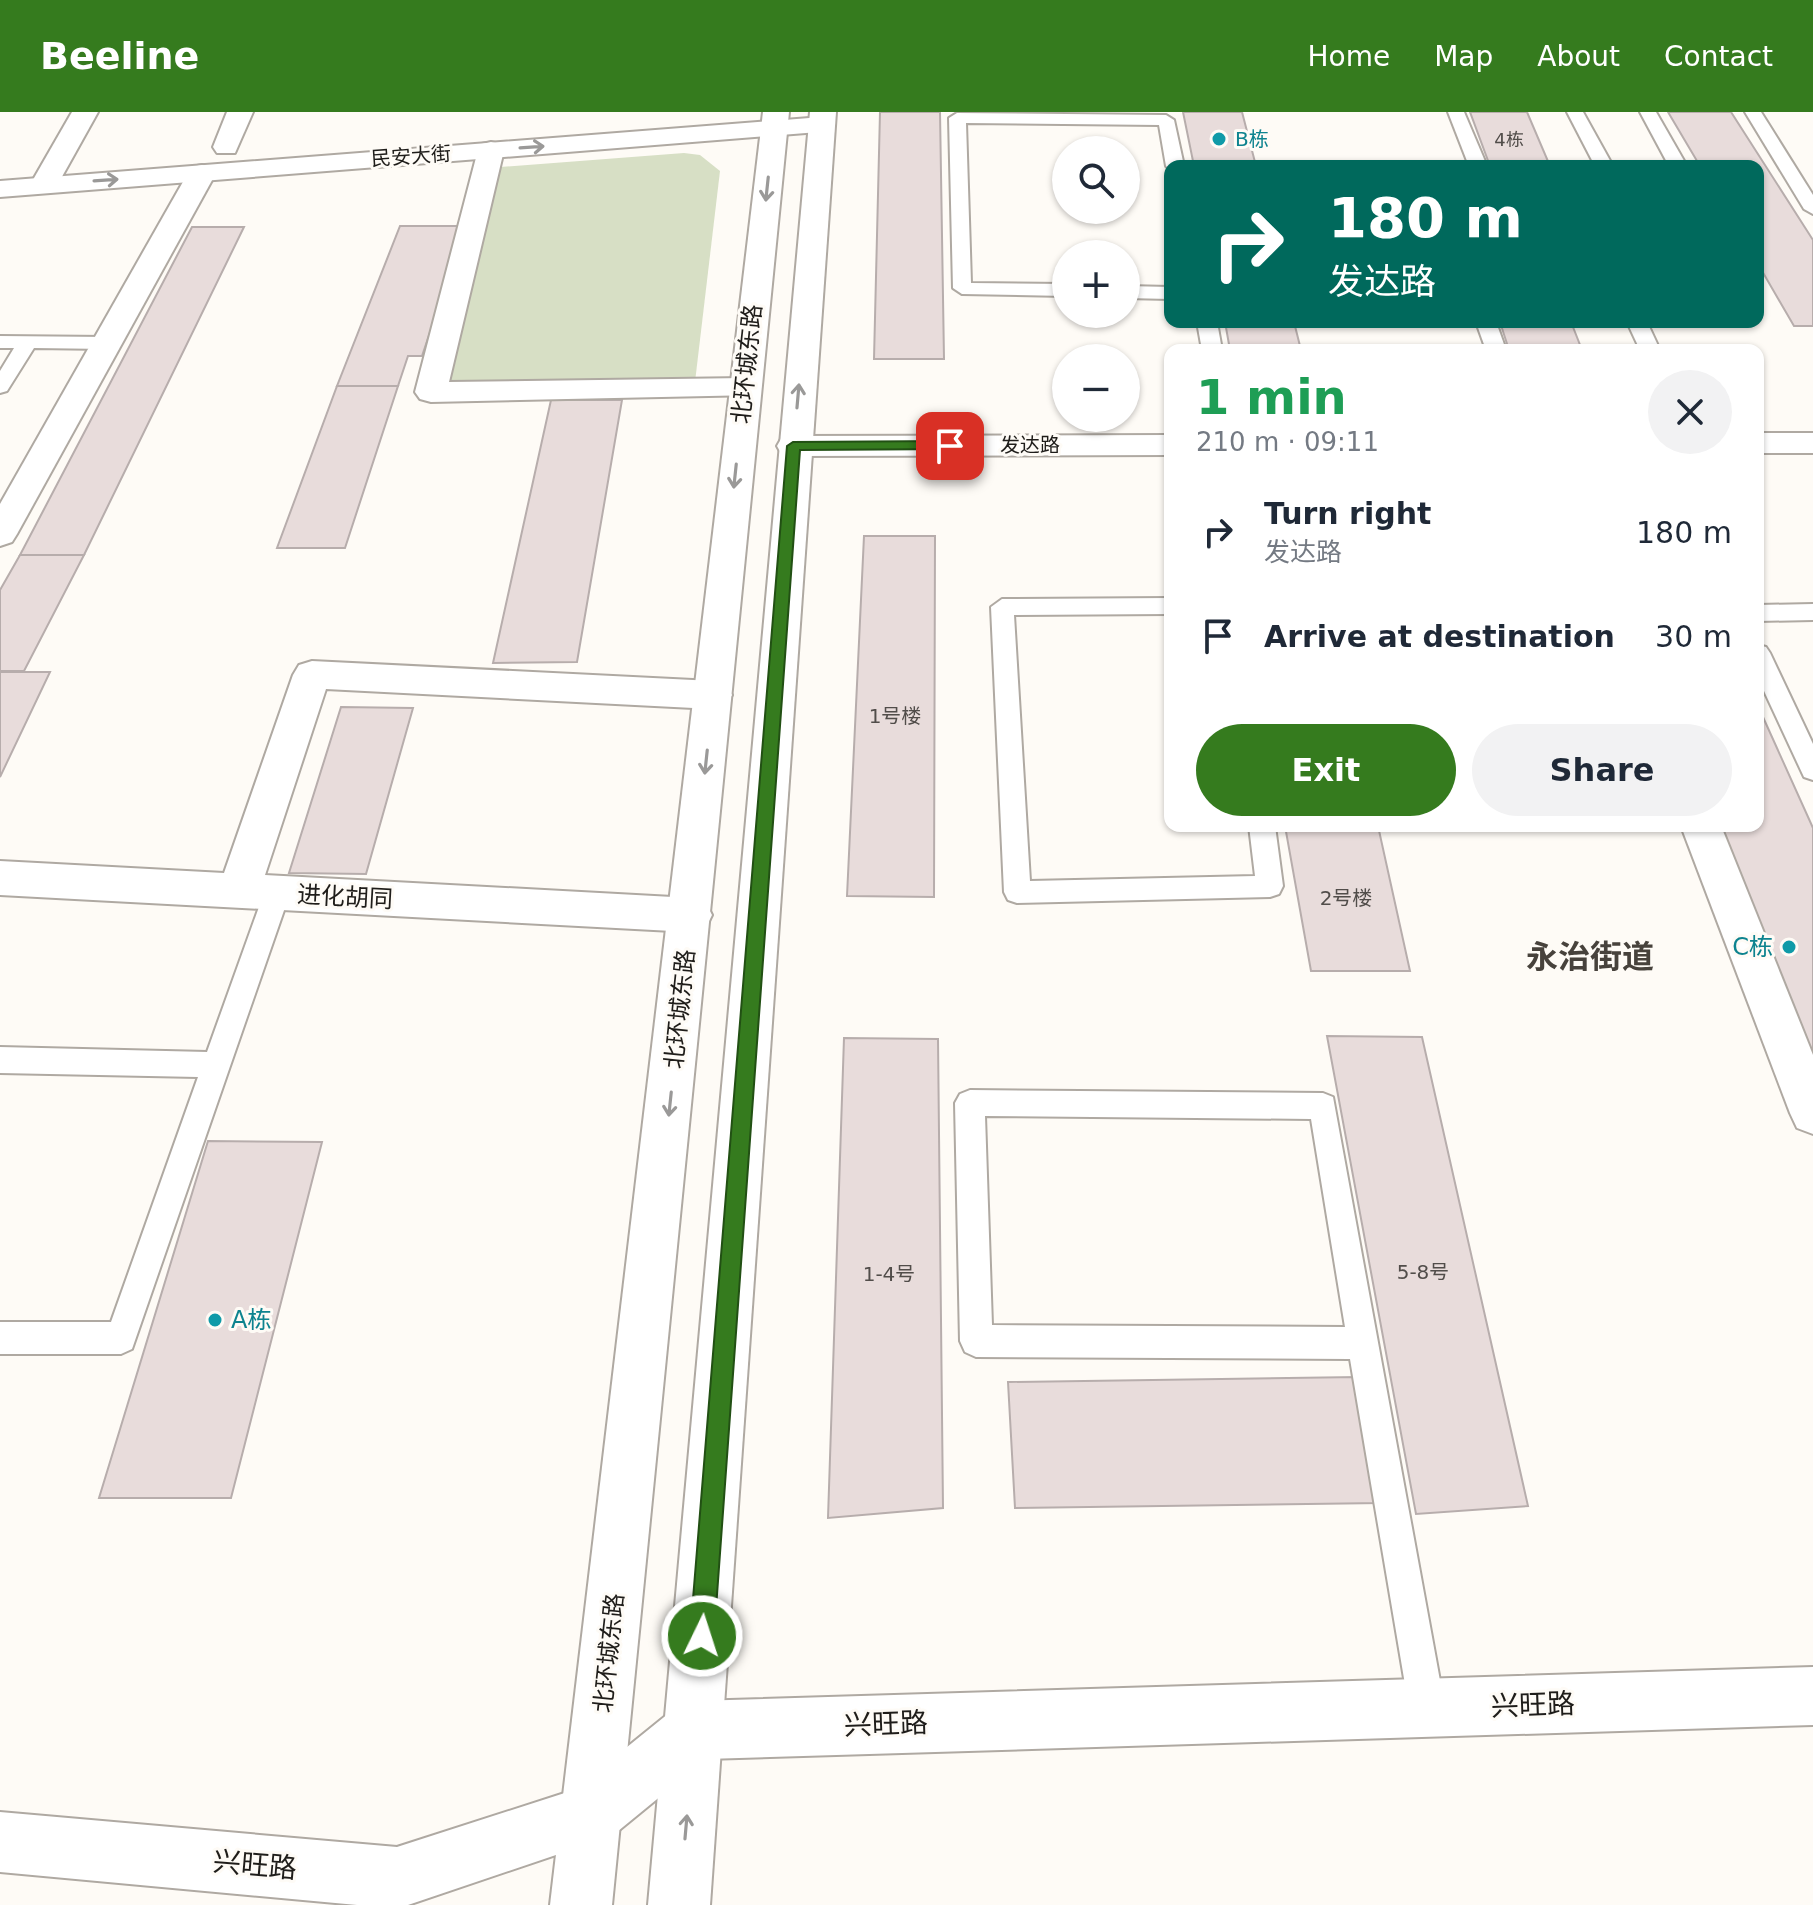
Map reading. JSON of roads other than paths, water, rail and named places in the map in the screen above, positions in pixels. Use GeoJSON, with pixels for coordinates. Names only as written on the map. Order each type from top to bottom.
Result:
{"type":"FeatureCollection","features":[{"type":"Feature","properties":{"kind":"main road"},"geometry":{"type":"LineString","coordinates":[[44,185],[85,112]]}},
{"type":"Feature","properties":{"kind":"main road"},"geometry":{"type":"LineString","coordinates":[[226,147],[240,112]]}},
{"type":"Feature","properties":{"kind":"main road","name":"民安大街"},"geometry":{"type":"LineString","coordinates":[[0,164],[695,112]]}},
{"type":"Feature","properties":{"kind":"main road"},"geometry":{"type":"LineString","coordinates":[[679,1905],[793,446],[822,118]]}},
{"type":"Feature","properties":{"kind":"main road","name":"民安大街"},"geometry":{"type":"LineString","coordinates":[[0,189],[491,150],[775,120],[822,118]]}},
{"type":"Feature","properties":{"kind":"main road","name":"北环城东路"},"geometry":{"type":"LineString","coordinates":[[581,1905],[775,120]]}},
{"type":"Feature","properties":{"kind":"main road"},"geometry":{"type":"LineString","coordinates":[[491,150],[431,392],[745,388]]}},
{"type":"Feature","properties":{"kind":"main road"},"geometry":{"type":"LineString","coordinates":[[0,534],[202,173]]}},
{"type":"Feature","properties":{"kind":"main road"},"geometry":{"type":"LineString","coordinates":[[1764,443],[1813,443]]}},
{"type":"Feature","properties":{"kind":"main road","name":"发达路"},"geometry":{"type":"LineString","coordinates":[[793,446],[1164,445]]}},
{"type":"Feature","properties":{"kind":"main road"},"geometry":{"type":"LineString","coordinates":[[258,892],[312,675],[713,695]]}},
{"type":"Feature","properties":{"kind":"main road"},"geometry":{"type":"LineString","coordinates":[[1703,832],[1813,1113]]}},
{"type":"Feature","properties":{"kind":"main road","name":"进化胡同"},"geometry":{"type":"LineString","coordinates":[[0,878],[691,915]]}},
{"type":"Feature","properties":{"kind":"main road","name":"兴旺路"},"geometry":{"type":"LineString","coordinates":[[0,1842],[397,1878],[591,1815],[695,1730],[1813,1696]]}},
{"type":"Feature","properties":{"kind":"lane"},"geometry":{"type":"LineString","coordinates":[[1456,112],[1476,160]]}},
{"type":"Feature","properties":{"kind":"lane"},"geometry":{"type":"LineString","coordinates":[[1575,112],[1601,160]]}},
{"type":"Feature","properties":{"kind":"lane"},"geometry":{"type":"LineString","coordinates":[[1648,112],[1675,160]]}},
{"type":"Feature","properties":{"kind":"lane"},"geometry":{"type":"LineString","coordinates":[[1753,112],[1813,209]]}},
{"type":"Feature","properties":{"kind":"lane"},"geometry":{"type":"LineString","coordinates":[[1052,290],[962,288],[957,118],[1166,120],[1174,160]]}},
{"type":"Feature","properties":{"kind":"lane"},"geometry":{"type":"LineString","coordinates":[[1140,292],[1164,293]]}},
{"type":"Feature","properties":{"kind":"lane"},"geometry":{"type":"LineString","coordinates":[[0,342],[107,343]]}},
{"type":"Feature","properties":{"kind":"lane"},"geometry":{"type":"LineString","coordinates":[[0,387],[27,343]]}},
{"type":"Feature","properties":{"kind":"lane"},"geometry":{"type":"LineString","coordinates":[[1164,606],[1002,607],[1017,892],[1270,886],[1263,832]]}},
{"type":"Feature","properties":{"kind":"lane"},"geometry":{"type":"LineString","coordinates":[[1764,613],[1813,612]]}},
{"type":"Feature","properties":{"kind":"lane"},"geometry":{"type":"LineString","coordinates":[[1764,666],[1813,770]]}},
{"type":"Feature","properties":{"kind":"lane"},"geometry":{"type":"LineString","coordinates":[[0,1338],[121,1338],[217,1065],[258,892]]}},
{"type":"Feature","properties":{"kind":"lane"},"geometry":{"type":"LineString","coordinates":[[0,1060],[217,1065]]}},
{"type":"Feature","properties":{"kind":"lane"},"geometry":{"type":"LineString","coordinates":[[1364,1343],[976,1341],[970,1103],[1323,1106],[1364,1343],[1427,1708]]}},
{"type":"Feature","properties":{"kind":"place","name":"B栋"},"geometry":{"type":"Point","coordinates":[1219,139]}},
{"type":"Feature","properties":{"kind":"place","name":"C栋"},"geometry":{"type":"Point","coordinates":[1789,947]}},
{"type":"Feature","properties":{"kind":"place","name":"A栋"},"geometry":{"type":"Point","coordinates":[215,1320]}},
{"type":"Feature","properties":{"kind":"district","name":"永治街道"},"geometry":{"type":"Point","coordinates":[1590,957]}}]}
